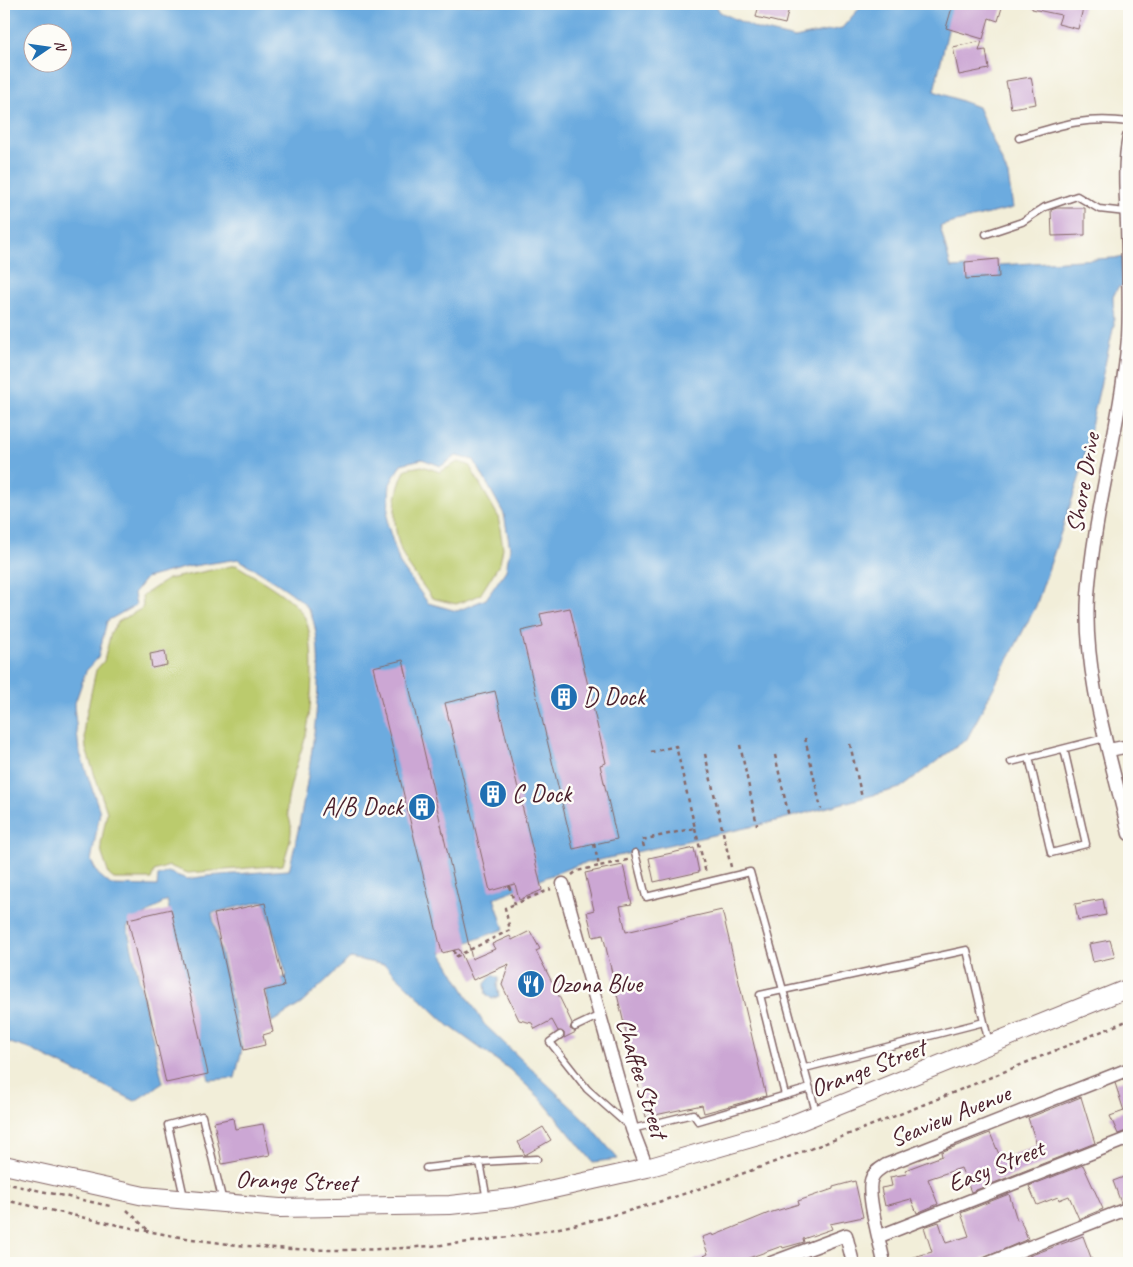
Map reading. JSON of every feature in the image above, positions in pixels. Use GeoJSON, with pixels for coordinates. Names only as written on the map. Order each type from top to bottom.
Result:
{"type":"FeatureCollection","features":[{"type":"Feature","properties":{"kind":"street","name":"Shore Drive"},"geometry":{"type":"LineString","coordinates":[[1129,137],[1125,187],[1128,291],[1124,383],[1094,546],[1088,597],[1090,649],[1108,744],[1129,834]]}},
{"type":"Feature","properties":{"kind":"street"},"geometry":{"type":"LineString","coordinates":[[1108,744],[1129,746]]}},
{"type":"Feature","properties":{"kind":"street","name":"Chaffee Street"},"geometry":{"type":"LineString","coordinates":[[563,884],[632,1129],[647,1168]]}},
{"type":"Feature","properties":{"kind":"street","name":"Orange Street"},"geometry":{"type":"LineString","coordinates":[[4,1164],[144,1196],[223,1204],[280,1208],[378,1208],[488,1201],[618,1175],[768,1134],[990,1046],[1129,988]]}},
{"type":"Feature","properties":{"kind":"street","name":"Seaview Avenue"},"geometry":{"type":"LineString","coordinates":[[884,1263],[880,1236],[869,1193],[871,1179],[886,1165],[1129,1069]]}},
{"type":"Feature","properties":{"kind":"street","name":"Easy Street"},"geometry":{"type":"LineString","coordinates":[[880,1236],[1129,1138]]}},
{"type":"Feature","properties":{"kind":"street"},"geometry":{"type":"LineString","coordinates":[[989,1263],[1129,1208]]}},
{"type":"Feature","properties":{"kind":"street"},"geometry":{"type":"LineString","coordinates":[[771,1263],[846,1235],[852,1263]]}},
{"type":"Feature","properties":{"kind":"lane"},"geometry":{"type":"LineString","coordinates":[[1020,138],[1071,122],[1104,119],[1129,122]]}},
{"type":"Feature","properties":{"kind":"lane"},"geometry":{"type":"LineString","coordinates":[[986,234],[1022,222],[1044,207],[1077,196],[1099,210],[1126,212]]}},
{"type":"Feature","properties":{"kind":"lane"},"geometry":{"type":"LineString","coordinates":[[1011,762],[1064,748],[1108,744]]}},
{"type":"Feature","properties":{"kind":"lane"},"geometry":{"type":"LineString","coordinates":[[1029,757],[1051,853],[1060,851],[1086,844],[1064,748]]}},
{"type":"Feature","properties":{"kind":"lane"},"geometry":{"type":"LineString","coordinates":[[635,852],[646,897],[750,872],[817,1115]]}},
{"type":"Feature","properties":{"kind":"lane"},"geometry":{"type":"LineString","coordinates":[[785,1095],[760,995],[967,950],[990,1046]]}},
{"type":"Feature","properties":{"kind":"lane"},"geometry":{"type":"LineString","coordinates":[[575,1028],[600,1015]]}},
{"type":"Feature","properties":{"kind":"lane"},"geometry":{"type":"LineString","coordinates":[[805,1068],[984,1022]]}},
{"type":"Feature","properties":{"kind":"lane"},"geometry":{"type":"LineString","coordinates":[[560,1035],[550,1042],[587,1089],[632,1129],[693,1114],[698,1121],[810,1088]]}},
{"type":"Feature","properties":{"kind":"lane"},"geometry":{"type":"LineString","coordinates":[[184,1200],[168,1125],[202,1116],[223,1204]]}},
{"type":"Feature","properties":{"kind":"lane"},"geometry":{"type":"LineString","coordinates":[[426,1168],[480,1162],[537,1159]]}},
{"type":"Feature","properties":{"kind":"lane"},"geometry":{"type":"LineString","coordinates":[[480,1162],[488,1201]]}},
{"type":"Feature","properties":{"kind":"path"},"geometry":{"type":"LineString","coordinates":[[805,738],[821,809]]}},
{"type":"Feature","properties":{"kind":"path"},"geometry":{"type":"LineString","coordinates":[[850,744],[862,798]]}},
{"type":"Feature","properties":{"kind":"path"},"geometry":{"type":"LineString","coordinates":[[740,745],[757,825]]}},
{"type":"Feature","properties":{"kind":"path"},"geometry":{"type":"LineString","coordinates":[[650,752],[676,746],[708,882]]}},
{"type":"Feature","properties":{"kind":"path"},"geometry":{"type":"LineString","coordinates":[[705,754],[733,876]]}},
{"type":"Feature","properties":{"kind":"path"},"geometry":{"type":"LineString","coordinates":[[775,755],[789,817]]}},
{"type":"Feature","properties":{"kind":"path"},"geometry":{"type":"LineString","coordinates":[[642,840],[695,828]]}},
{"type":"Feature","properties":{"kind":"path"},"geometry":{"type":"LineString","coordinates":[[594,844],[599,866],[624,860],[637,861]]}},
{"type":"Feature","properties":{"kind":"path"},"geometry":{"type":"LineString","coordinates":[[454,950],[455,957],[510,930],[505,908],[515,904]]}},
{"type":"Feature","properties":{"kind":"path"},"geometry":{"type":"LineString","coordinates":[[4,1183],[129,1210],[150,1231]]}},
{"type":"Feature","properties":{"kind":"path"},"geometry":{"type":"LineString","coordinates":[[4,1200],[130,1228]]}},
{"type":"Feature","properties":{"kind":"green space"},"geometry":{"type":"Polygon","coordinates":[[[458,462],[469,465],[498,516],[503,548],[500,563],[480,595],[456,604],[432,598],[413,572],[407,563],[398,540],[395,516],[398,492],[406,469],[422,466],[440,472],[458,462]]]}},
{"type":"Feature","properties":{"kind":"green space"},"geometry":{"type":"Polygon","coordinates":[[[236,565],[274,588],[300,610],[305,618],[311,643],[310,713],[305,739],[288,797],[287,808],[291,832],[283,865],[188,873],[169,866],[154,871],[151,879],[114,879],[109,875],[102,854],[101,844],[107,812],[86,749],[84,726],[96,670],[104,661],[111,632],[119,621],[141,609],[143,606],[142,596],[168,579],[236,565]]]}},
{"type":"Feature","properties":{"kind":"water"},"geometry":{"type":"Polygon","coordinates":[[[4,4],[715,4],[720,12],[757,29],[795,38],[842,28],[863,4],[954,4],[934,91],[978,107],[1008,175],[1013,208],[940,226],[951,268],[1129,257],[1129,286],[1118,287],[1113,297],[1114,325],[1079,479],[1036,606],[967,739],[900,788],[768,823],[577,865],[494,898],[504,929],[441,952],[484,1024],[587,1122],[618,1159],[593,1162],[540,1098],[509,1069],[448,1025],[385,965],[350,958],[301,1004],[272,1022],[265,987],[287,976],[264,901],[212,913],[242,1049],[235,1078],[209,1080],[167,900],[127,927],[163,1083],[135,1101],[32,1050],[4,1041],[4,4]],[[456,456],[441,466],[422,459],[401,464],[390,484],[387,523],[400,564],[428,603],[457,611],[486,599],[506,570],[510,548],[504,514],[474,460],[456,456]],[[238,559],[187,567],[146,578],[134,593],[136,605],[107,621],[98,658],[86,671],[74,706],[79,750],[100,812],[91,861],[98,874],[111,885],[157,886],[158,876],[168,872],[187,879],[289,870],[301,814],[314,735],[318,658],[315,628],[307,607],[302,602],[275,582],[238,559]]]}},
{"type":"Feature","properties":{"kind":"water"},"geometry":{"type":"Polygon","coordinates":[[[492,975],[499,978],[497,986],[499,996],[492,999],[486,994],[485,984],[492,975]]]}},
{"type":"Feature","properties":{"kind":"building"},"geometry":{"type":"Polygon","coordinates":[[[759,4],[790,4],[785,24],[756,17],[759,4]]]}},
{"type":"Feature","properties":{"kind":"building"},"geometry":{"type":"Polygon","coordinates":[[[953,4],[1003,4],[998,21],[989,18],[983,39],[946,28],[953,4]]]}},
{"type":"Feature","properties":{"kind":"building"},"geometry":{"type":"Polygon","coordinates":[[[1032,4],[1084,4],[1078,29],[1058,24],[1061,15],[1032,9],[1032,4]]]}},
{"type":"Feature","properties":{"kind":"building"},"geometry":{"type":"Polygon","coordinates":[[[982,41],[979,51],[986,50],[989,69],[959,75],[953,47],[982,41]]]}},
{"type":"Feature","properties":{"kind":"building"},"geometry":{"type":"Polygon","coordinates":[[[1031,77],[1036,104],[1011,108],[1006,81],[1031,77]]]}},
{"type":"Feature","properties":{"kind":"building"},"geometry":{"type":"Polygon","coordinates":[[[1057,208],[1085,208],[1085,235],[1052,236],[1051,210],[1057,208]]]}},
{"type":"Feature","properties":{"kind":"building"},"geometry":{"type":"Polygon","coordinates":[[[998,259],[999,277],[966,279],[965,262],[998,259]]]}},
{"type":"Feature","properties":{"kind":"building","name":"D Dock"},"geometry":{"type":"Polygon","coordinates":[[[570,608],[606,763],[600,765],[617,839],[573,849],[521,631],[543,626],[540,614],[570,608]]]}},
{"type":"Feature","properties":{"kind":"building"},"geometry":{"type":"Polygon","coordinates":[[[165,651],[167,665],[152,668],[150,654],[165,651]]]}},
{"type":"Feature","properties":{"kind":"building","name":"A/B Dock"},"geometry":{"type":"Polygon","coordinates":[[[403,660],[472,959],[495,949],[492,944],[510,936],[512,940],[530,931],[540,949],[536,951],[552,982],[558,980],[563,990],[557,992],[572,1023],[570,1029],[576,1032],[564,1038],[564,1033],[558,1031],[552,1020],[535,1029],[532,1023],[519,1020],[502,985],[509,964],[473,980],[459,949],[442,953],[373,667],[403,660]]]}},
{"type":"Feature","properties":{"kind":"building","name":"C Dock"},"geometry":{"type":"Polygon","coordinates":[[[495,691],[542,890],[519,900],[515,884],[490,891],[445,703],[495,691]]]}},
{"type":"Feature","properties":{"kind":"building"},"geometry":{"type":"Polygon","coordinates":[[[694,848],[699,872],[654,882],[649,858],[694,848]]]}},
{"type":"Feature","properties":{"kind":"building"},"geometry":{"type":"Polygon","coordinates":[[[623,865],[632,904],[620,906],[626,932],[722,910],[766,1096],[704,1113],[702,1105],[646,1117],[603,935],[593,937],[587,912],[594,910],[585,873],[623,865]]]}},
{"type":"Feature","properties":{"kind":"building"},"geometry":{"type":"Polygon","coordinates":[[[1103,899],[1106,915],[1078,920],[1075,904],[1103,899]]]}},
{"type":"Feature","properties":{"kind":"building"},"geometry":{"type":"Polygon","coordinates":[[[265,903],[284,986],[263,991],[273,1032],[263,1035],[265,1045],[244,1050],[214,914],[265,903]]]}},
{"type":"Feature","properties":{"kind":"building"},"geometry":{"type":"Polygon","coordinates":[[[171,909],[208,1074],[166,1083],[128,919],[171,909]]]}},
{"type":"Feature","properties":{"kind":"building"},"geometry":{"type":"Polygon","coordinates":[[[1110,940],[1115,957],[1093,962],[1089,944],[1110,940]]]}},
{"type":"Feature","properties":{"kind":"building"},"geometry":{"type":"Polygon","coordinates":[[[1128,1078],[1129,1130],[1118,1134],[1110,1116],[1124,1111],[1115,1083],[1128,1078]]]}},
{"type":"Feature","properties":{"kind":"building"},"geometry":{"type":"Polygon","coordinates":[[[1081,1097],[1095,1143],[971,1192],[961,1168],[928,1179],[938,1204],[917,1213],[911,1199],[885,1206],[881,1188],[892,1186],[890,1177],[907,1174],[905,1170],[942,1156],[941,1152],[990,1133],[1001,1159],[1037,1145],[1028,1118],[1081,1097]]]}},
{"type":"Feature","properties":{"kind":"building"},"geometry":{"type":"Polygon","coordinates":[[[233,1118],[235,1129],[263,1124],[270,1155],[222,1164],[214,1122],[233,1118]]]}},
{"type":"Feature","properties":{"kind":"building"},"geometry":{"type":"Polygon","coordinates":[[[543,1127],[551,1140],[525,1155],[518,1142],[543,1127]]]}},
{"type":"Feature","properties":{"kind":"building"},"geometry":{"type":"Polygon","coordinates":[[[1083,1165],[1103,1209],[1079,1219],[1069,1196],[1059,1200],[1058,1197],[1037,1205],[1029,1186],[1083,1165]]]}},
{"type":"Feature","properties":{"kind":"building"},"geometry":{"type":"Polygon","coordinates":[[[1129,1175],[1129,1200],[1121,1203],[1113,1181],[1129,1175]]]}},
{"type":"Feature","properties":{"kind":"building"},"geometry":{"type":"Polygon","coordinates":[[[855,1181],[863,1217],[830,1224],[832,1229],[803,1239],[804,1242],[783,1248],[782,1246],[735,1263],[688,1263],[708,1254],[702,1237],[712,1234],[713,1236],[769,1213],[799,1204],[798,1201],[833,1189],[833,1187],[855,1181]]]}},
{"type":"Feature","properties":{"kind":"building"},"geometry":{"type":"Polygon","coordinates":[[[1009,1194],[1017,1220],[1020,1219],[1028,1239],[972,1263],[903,1263],[902,1260],[932,1252],[924,1227],[939,1222],[946,1243],[969,1236],[961,1213],[1009,1194]]]}},
{"type":"Feature","properties":{"kind":"building"},"geometry":{"type":"Polygon","coordinates":[[[1083,1236],[1093,1263],[1032,1263],[1029,1256],[1083,1236]]]}},
{"type":"Feature","properties":{"kind":"place","name":"D Dock"},"geometry":{"type":"Point","coordinates":[564,697]}},
{"type":"Feature","properties":{"kind":"place","name":"C Dock"},"geometry":{"type":"Point","coordinates":[493,794]}},
{"type":"Feature","properties":{"kind":"place","name":"A/B Dock"},"geometry":{"type":"Point","coordinates":[422,807]}},
{"type":"Feature","properties":{"kind":"place","name":"Ozona Blue"},"geometry":{"type":"Point","coordinates":[531,984]}}]}
